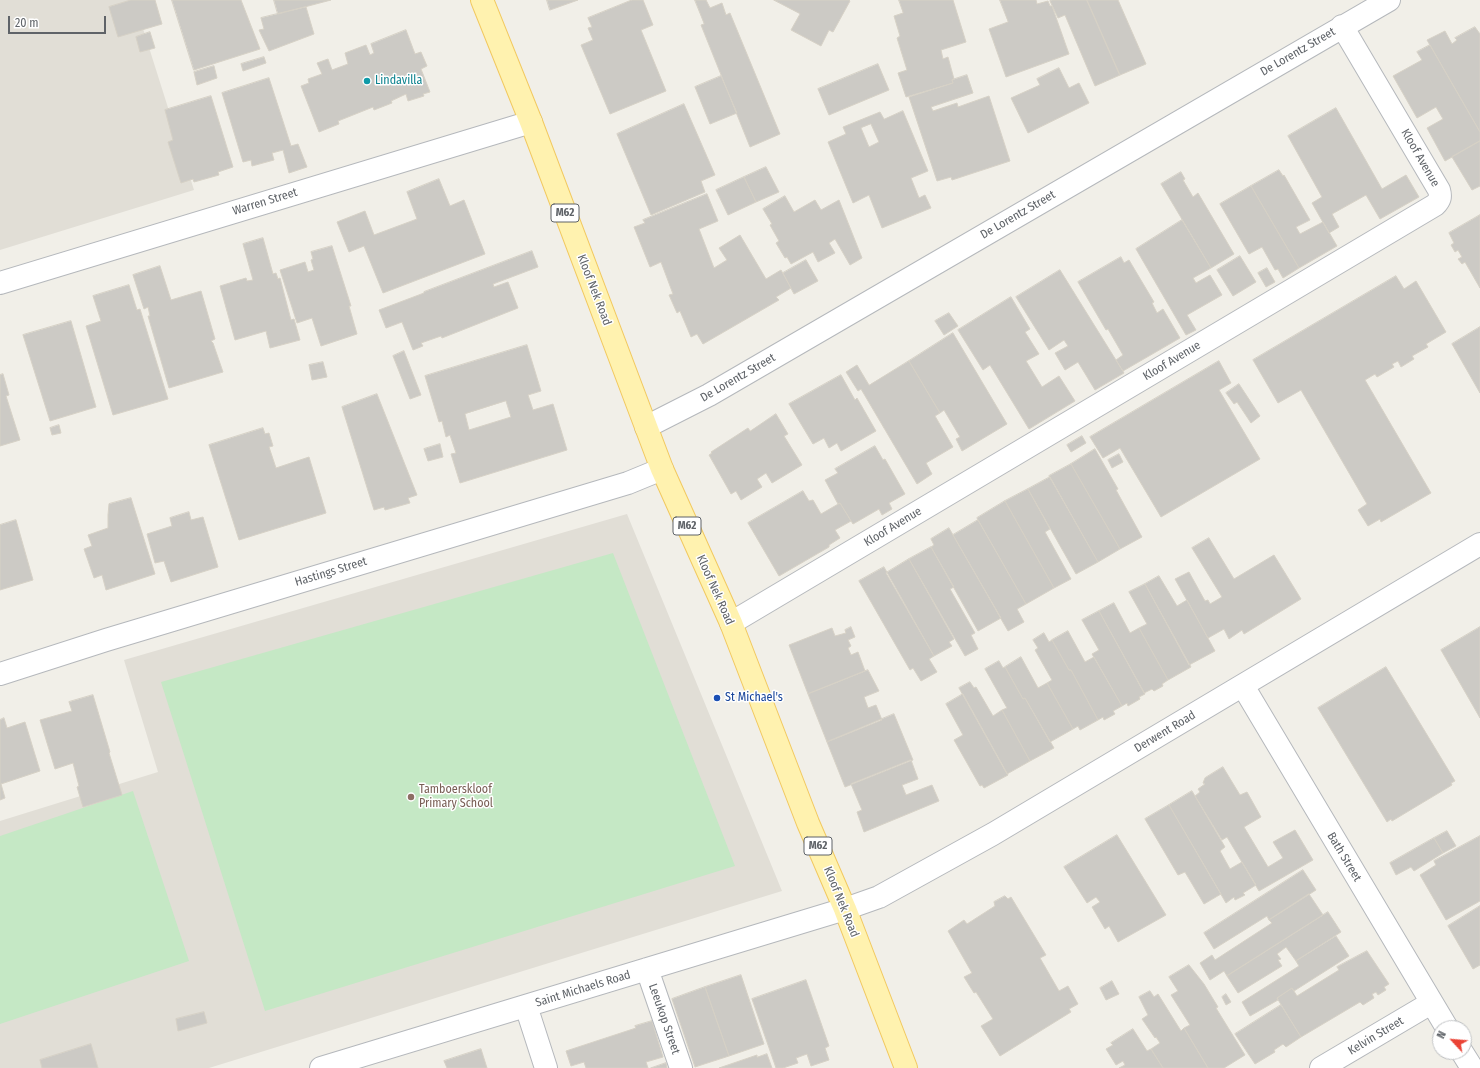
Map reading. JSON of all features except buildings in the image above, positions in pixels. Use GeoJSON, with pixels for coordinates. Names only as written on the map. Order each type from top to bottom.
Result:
{"type":"FeatureCollection","features":[{"type":"Feature","properties":{"kind":"main road","name":"Kloof Nek Road"},"geometry":{"type":"LineString","coordinates":[[482,0],[531,122],[662,469],[731,623],[808,823],[845,909],[906,1068]]}},
{"type":"Feature","properties":{"kind":"street","name":"De Lorentz Street"},"geometry":{"type":"LineString","coordinates":[[646,427],[709,395],[1389,0]]}},
{"type":"Feature","properties":{"kind":"street","name":"Kloof Avenue"},"geometry":{"type":"LineString","coordinates":[[731,623],[1435,205],[1439,201],[1439,190],[1342,26]]}},
{"type":"Feature","properties":{"kind":"street","name":"Warren Street"},"geometry":{"type":"LineString","coordinates":[[0,283],[531,122]]}},
{"type":"Feature","properties":{"kind":"street","name":"Hastings Street"},"geometry":{"type":"LineString","coordinates":[[0,674],[113,638],[628,483],[662,469]]}},
{"type":"Feature","properties":{"kind":"street","name":"Derwent Road"},"geometry":{"type":"LineString","coordinates":[[845,909],[880,897],[993,834],[1480,544]]}},
{"type":"Feature","properties":{"kind":"street","name":"Bath Street"},"geometry":{"type":"LineString","coordinates":[[1243,686],[1442,1020]]}},
{"type":"Feature","properties":{"kind":"street","name":"Saint Michaels Road"},"geometry":{"type":"LineString","coordinates":[[321,1068],[845,909]]}},
{"type":"Feature","properties":{"kind":"street","name":"Leeukop Street"},"geometry":{"type":"LineString","coordinates":[[647,969],[681,1068]]}},
{"type":"Feature","properties":{"kind":"street","name":"Kelvin Street"},"geometry":{"type":"LineString","coordinates":[[1322,1068],[1431,1003]]}},
{"type":"Feature","properties":{"kind":"street"},"geometry":{"type":"LineString","coordinates":[[526,1006],[546,1068]]}},
{"type":"Feature","properties":{"kind":"shaded area"},"geometry":{"type":"Polygon","coordinates":[[[0,0],[134,0],[194,190],[0,250],[0,0]]]}},
{"type":"Feature","properties":{"kind":"shaded area","name":"Tamboerskloof Primary School"},"geometry":{"type":"Polygon","coordinates":[[[627,514],[782,891],[209,1068],[0,1068],[0,821],[158,772],[124,660],[627,514]]]}},
{"type":"Feature","properties":{"kind":"green space"},"geometry":{"type":"Polygon","coordinates":[[[613,553],[735,866],[265,1011],[161,682],[613,553]]]}},
{"type":"Feature","properties":{"kind":"green space"},"geometry":{"type":"Polygon","coordinates":[[[133,791],[189,961],[0,1024],[0,836],[133,791]]]}},
{"type":"Feature","properties":{"kind":"place","name":"Lindavilla"},"geometry":{"type":"Point","coordinates":[367,81]}},
{"type":"Feature","properties":{"kind":"place","name":"St Michael's"},"geometry":{"type":"Point","coordinates":[717,698]}},
{"type":"Feature","properties":{"kind":"place","name":"Tamboerskloof Primary School"},"geometry":{"type":"Point","coordinates":[411,797]}}]}
